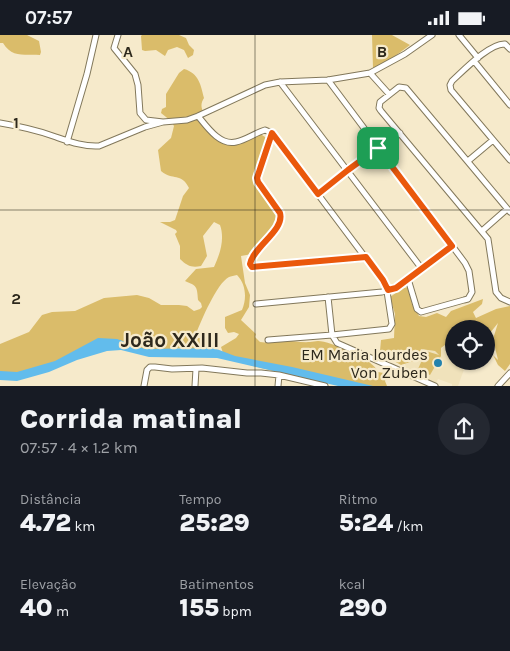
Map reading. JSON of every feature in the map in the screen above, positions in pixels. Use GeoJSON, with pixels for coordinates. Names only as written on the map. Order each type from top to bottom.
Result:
{"type":"FeatureCollection","features":[{"type":"Feature","properties":{"kind":"street"},"geometry":{"type":"LineString","coordinates":[[67,141],[87,74],[96,35]]}},
{"type":"Feature","properties":{"kind":"street"},"geometry":{"type":"LineString","coordinates":[[118,35],[114,48],[135,74],[138,85],[140,113],[146,120],[163,122]]}},
{"type":"Feature","properties":{"kind":"street"},"geometry":{"type":"LineString","coordinates":[[0,123],[24,127],[67,141],[93,147],[99,146],[145,127],[163,122],[187,120],[198,116],[266,85],[280,82],[328,80],[370,73],[405,54],[432,35]]}},
{"type":"Feature","properties":{"kind":"street"},"geometry":{"type":"LineString","coordinates":[[459,35],[510,105]]}},
{"type":"Feature","properties":{"kind":"street"},"geometry":{"type":"LineString","coordinates":[[510,49],[505,44],[498,44],[476,59],[452,81],[450,87],[510,160]]}},
{"type":"Feature","properties":{"kind":"street"},"geometry":{"type":"LineString","coordinates":[[370,73],[388,94]]}},
{"type":"Feature","properties":{"kind":"street"},"geometry":{"type":"LineString","coordinates":[[328,80],[465,263],[469,271],[472,293],[468,299],[421,312],[417,309],[408,279]]}},
{"type":"Feature","properties":{"kind":"street"},"geometry":{"type":"LineString","coordinates":[[280,82],[422,269]]}},
{"type":"Feature","properties":{"kind":"street"},"geometry":{"type":"LineString","coordinates":[[482,231],[509,210],[406,88],[399,87],[380,102],[379,108],[488,239],[496,292],[501,298],[510,302]]}},
{"type":"Feature","properties":{"kind":"street"},"geometry":{"type":"LineString","coordinates":[[198,116],[208,129],[227,142],[236,142],[265,130],[272,133],[383,280],[388,290],[392,324],[389,329],[268,340]]}},
{"type":"Feature","properties":{"kind":"street"},"geometry":{"type":"LineString","coordinates":[[272,133],[257,178],[282,219],[279,226],[252,256],[250,264],[252,267],[366,257]]}},
{"type":"Feature","properties":{"kind":"street"},"geometry":{"type":"LineString","coordinates":[[318,194],[400,133]]}},
{"type":"Feature","properties":{"kind":"street"},"geometry":{"type":"LineString","coordinates":[[468,161],[493,140]]}},
{"type":"Feature","properties":{"kind":"street"},"geometry":{"type":"LineString","coordinates":[[256,304],[396,288],[452,246]]}},
{"type":"Feature","properties":{"kind":"street"},"geometry":{"type":"LineString","coordinates":[[328,297],[332,335],[333,339],[340,345],[432,386]]}},
{"type":"Feature","properties":{"kind":"street"},"geometry":{"type":"LineString","coordinates":[[144,386],[147,370],[150,367],[279,375],[307,384],[325,386]]}},
{"type":"Feature","properties":{"kind":"street"},"geometry":{"type":"LineString","coordinates":[[195,386],[196,369]]}},
{"type":"Feature","properties":{"kind":"street"},"geometry":{"type":"LineString","coordinates":[[498,386],[510,373]]}},
{"type":"Feature","properties":{"kind":"street"},"geometry":{"type":"LineString","coordinates":[[278,386],[279,375]]}},
{"type":"Feature","properties":{"kind":"street"},"geometry":{"type":"LineString","coordinates":[[418,379],[420,386]]}},
{"type":"Feature","properties":{"kind":"shaded area"},"geometry":{"type":"Polygon","coordinates":[[[0,35],[27,35],[39,41],[40,55],[24,55],[10,51],[3,43],[0,43],[0,35]]]}},
{"type":"Feature","properties":{"kind":"shaded area"},"geometry":{"type":"Polygon","coordinates":[[[142,35],[179,35],[186,38],[194,50],[193,55],[188,58],[184,50],[177,47],[168,50],[165,56],[156,50],[142,50],[142,35]]]}},
{"type":"Feature","properties":{"kind":"shaded area"},"geometry":{"type":"Polygon","coordinates":[[[372,35],[392,35],[410,45],[387,62],[373,68],[372,35]]]}},
{"type":"Feature","properties":{"kind":"shaded area"},"geometry":{"type":"Polygon","coordinates":[[[184,69],[196,77],[202,89],[204,98],[202,107],[205,115],[201,123],[230,143],[231,140],[233,142],[253,135],[262,135],[268,139],[256,183],[263,196],[279,214],[278,224],[276,223],[252,251],[252,254],[241,256],[245,283],[250,295],[249,307],[241,320],[256,334],[255,337],[260,342],[318,341],[332,344],[351,352],[369,362],[378,372],[389,374],[390,376],[385,381],[387,386],[347,386],[321,379],[311,380],[253,366],[224,356],[221,347],[239,334],[234,332],[228,333],[225,328],[225,317],[242,310],[245,301],[244,287],[237,275],[229,277],[219,287],[196,334],[198,338],[216,337],[218,345],[215,353],[187,348],[143,351],[110,346],[0,378],[0,344],[29,332],[42,315],[52,312],[75,311],[104,298],[137,295],[149,298],[161,305],[187,306],[194,311],[202,307],[198,300],[196,287],[185,281],[196,269],[214,267],[221,246],[220,225],[214,222],[203,236],[207,256],[201,266],[192,267],[180,259],[180,246],[175,234],[176,230],[160,222],[175,220],[183,196],[189,188],[180,178],[169,176],[161,171],[158,150],[171,138],[174,126],[161,113],[162,109],[166,107],[166,94],[179,73],[184,69]]]}},
{"type":"Feature","properties":{"kind":"shaded area"},"geometry":{"type":"Polygon","coordinates":[[[409,287],[412,304],[419,316],[426,317],[437,313],[446,317],[451,311],[483,299],[482,304],[473,312],[476,318],[496,309],[510,306],[510,364],[505,371],[498,365],[495,359],[495,357],[498,360],[495,347],[495,333],[498,323],[495,327],[495,320],[445,320],[445,345],[441,348],[441,356],[430,375],[418,369],[426,351],[439,355],[435,351],[421,349],[417,360],[401,365],[388,354],[379,358],[375,355],[380,351],[381,340],[394,338],[395,314],[390,297],[403,288],[409,287]]]}},
{"type":"Feature","properties":{"kind":"shaded area","name":"EM Maria lourdes Von Zuben"},"geometry":{"type":"Polygon","coordinates":[[[445,345],[445,370],[464,370],[458,386],[452,386],[452,384],[438,379],[436,383],[405,369],[405,364],[417,360],[421,349],[435,351],[439,356],[441,348],[445,345]]]}},
{"type":"Feature","properties":{"kind":"water"},"geometry":{"type":"Polygon","coordinates":[[[98,338],[117,339],[145,349],[214,348],[235,356],[373,386],[338,386],[217,358],[149,357],[121,350],[107,351],[77,360],[49,372],[17,381],[0,380],[0,371],[17,372],[55,361],[98,338]]]}},
{"type":"Feature","properties":{"kind":"place","name":"EM Maria lourdes Von Zuben"},"geometry":{"type":"Point","coordinates":[438,363]}},
{"type":"Feature","properties":{"kind":"district","name":"João XXIII"},"geometry":{"type":"Point","coordinates":[170,340]}},
{"type":"Feature","properties":{"kind":"route"},"geometry":{"type":"LineString","coordinates":[[272,133],[318,194],[378,148],[452,246],[396,288],[388,290],[366,257],[251,266],[252,256],[279,226],[282,219],[282,216],[257,178],[272,133]]}}]}
